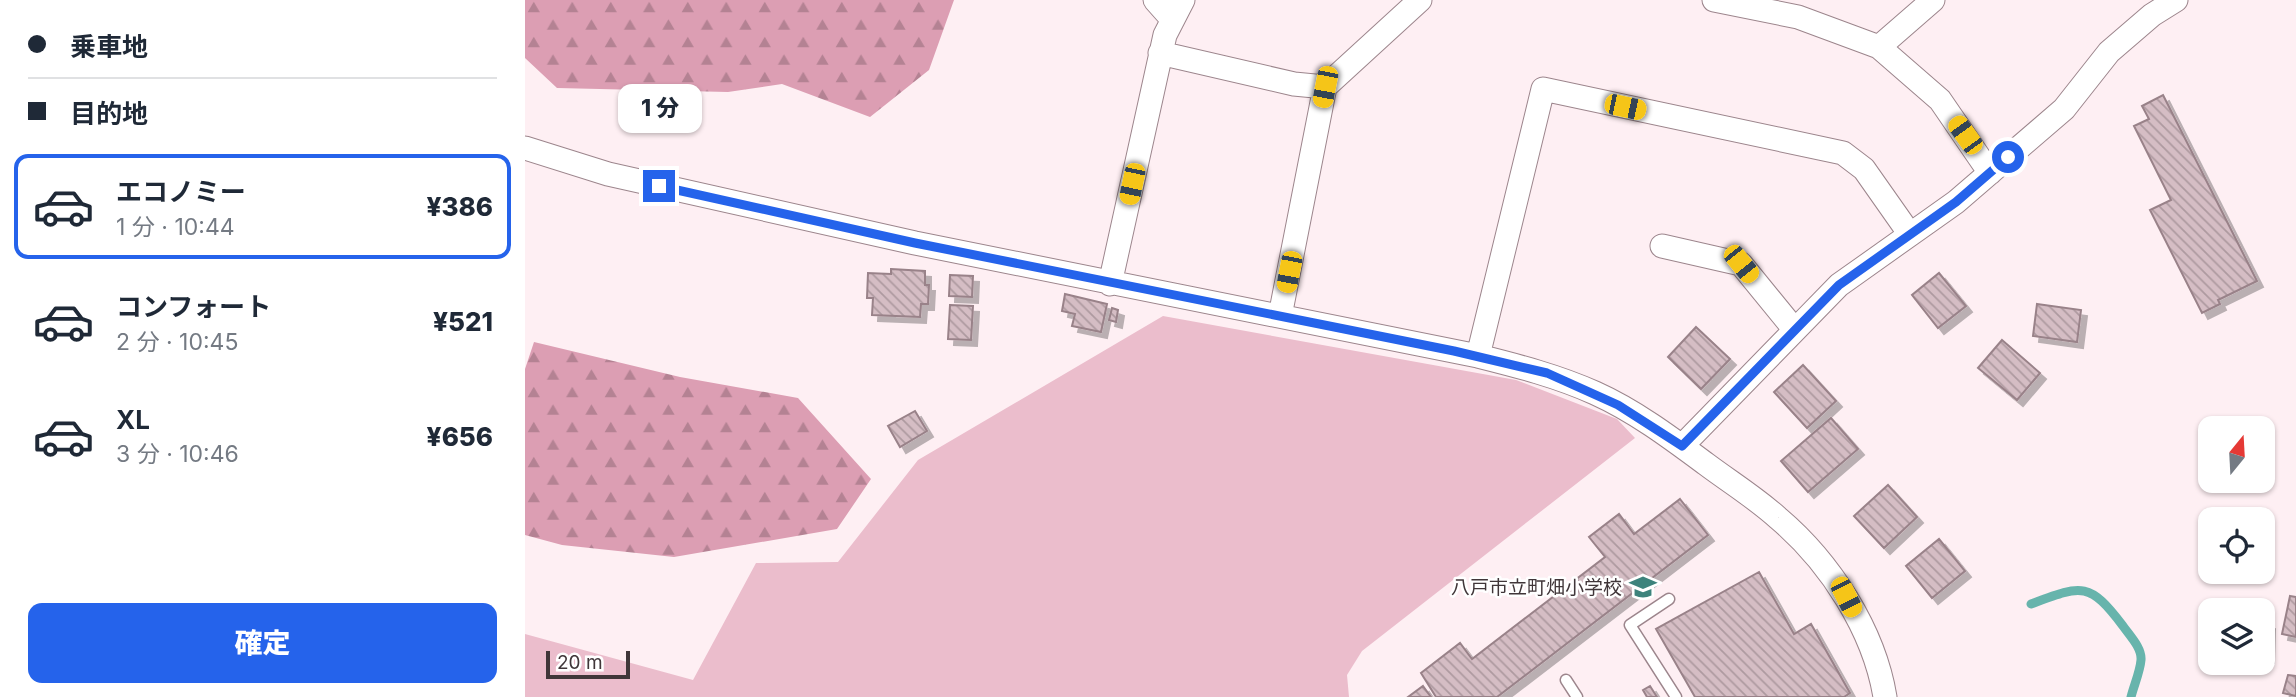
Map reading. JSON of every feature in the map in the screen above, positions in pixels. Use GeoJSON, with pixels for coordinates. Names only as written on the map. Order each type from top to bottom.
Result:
{"type":"FeatureCollection","features":[{"type":"Feature","properties":{"kind":"street"},"geometry":{"type":"LineString","coordinates":[[1110,284],[1160,53],[1177,9],[1155,0]]}},
{"type":"Feature","properties":{"kind":"street"},"geometry":{"type":"LineString","coordinates":[[1280,316],[1325,87],[1420,0]]}},
{"type":"Feature","properties":{"kind":"street"},"geometry":{"type":"LineString","coordinates":[[1714,0],[1798,17],[1879,47],[1940,100],[1990,173]]}},
{"type":"Feature","properties":{"kind":"street"},"geometry":{"type":"LineString","coordinates":[[1879,47],[1933,0]]}},
{"type":"Feature","properties":{"kind":"street"},"geometry":{"type":"LineString","coordinates":[[1682,446],[1839,285],[1956,202],[2063,109],[2109,52],[2152,15],[2176,0]]}},
{"type":"Feature","properties":{"kind":"street"},"geometry":{"type":"LineString","coordinates":[[1160,53],[1294,84],[1325,87]]}},
{"type":"Feature","properties":{"kind":"street"},"geometry":{"type":"LineString","coordinates":[[1478,356],[1543,89],[1843,153],[1864,169],[1909,233]]}},
{"type":"Feature","properties":{"kind":"street"},"geometry":{"type":"LineString","coordinates":[[525,148],[622,177],[1110,284],[1478,356],[1547,373],[1596,393],[1639,416],[1779,518],[1813,553],[1846,597],[1868,642],[1885,697]]}},
{"type":"Feature","properties":{"kind":"street"},"geometry":{"type":"LineString","coordinates":[[1661,246],[1741,264],[1794,329]]}},
{"type":"Feature","properties":{"kind":"lane"},"geometry":{"type":"LineString","coordinates":[[1669,599],[1630,625],[1676,697]]}},
{"type":"Feature","properties":{"kind":"lane"},"geometry":{"type":"LineString","coordinates":[[1566,680],[1577,697]]}},
{"type":"Feature","properties":{"kind":"shaded area"},"geometry":{"type":"Polygon","coordinates":[[[1163,316],[1516,380],[1617,419],[1635,438],[1362,651],[1347,675],[1349,697],[525,697],[525,634],[693,680],[756,563],[838,562],[918,460],[1163,316]]]}},
{"type":"Feature","properties":{"kind":"green space"},"geometry":{"type":"Polygon","coordinates":[[[525,0],[954,0],[929,70],[870,117],[782,84],[728,92],[557,88],[525,58],[525,0]]]}},
{"type":"Feature","properties":{"kind":"green space"},"geometry":{"type":"Polygon","coordinates":[[[534,342],[680,377],[798,398],[871,479],[837,529],[674,557],[562,545],[525,535],[525,369],[534,342]]]}},
{"type":"Feature","properties":{"kind":"building"},"geometry":{"type":"Polygon","coordinates":[[[2163,95],[2257,281],[2218,300],[2220,304],[2202,313],[2150,210],[2171,200],[2134,126],[2149,119],[2142,106],[2163,95]]]}},
{"type":"Feature","properties":{"kind":"building"},"geometry":{"type":"Polygon","coordinates":[[[891,269],[925,271],[925,285],[929,285],[928,304],[921,304],[920,317],[872,315],[873,298],[867,298],[868,273],[891,274],[891,269]]]}},
{"type":"Feature","properties":{"kind":"building"},"geometry":{"type":"Polygon","coordinates":[[[1939,273],[1966,306],[1938,328],[1912,295],[1939,273]]]}},
{"type":"Feature","properties":{"kind":"building"},"geometry":{"type":"Polygon","coordinates":[[[950,275],[973,276],[972,297],[949,296],[950,275]]]}},
{"type":"Feature","properties":{"kind":"building"},"geometry":{"type":"Polygon","coordinates":[[[1065,294],[1107,304],[1101,332],[1072,326],[1075,314],[1062,311],[1065,294]]]}},
{"type":"Feature","properties":{"kind":"building"},"geometry":{"type":"Polygon","coordinates":[[[2037,304],[2081,310],[2077,342],[2033,336],[2037,304]]]}},
{"type":"Feature","properties":{"kind":"building"},"geometry":{"type":"Polygon","coordinates":[[[950,305],[973,306],[971,340],[948,339],[950,305]]]}},
{"type":"Feature","properties":{"kind":"building"},"geometry":{"type":"Polygon","coordinates":[[[1112,308],[1118,310],[1116,322],[1109,320],[1112,308]]]}},
{"type":"Feature","properties":{"kind":"building"},"geometry":{"type":"Polygon","coordinates":[[[1696,327],[1730,359],[1701,389],[1668,357],[1696,327]]]}},
{"type":"Feature","properties":{"kind":"building"},"geometry":{"type":"Polygon","coordinates":[[[2002,340],[2040,373],[2017,400],[1978,368],[2002,340]]]}},
{"type":"Feature","properties":{"kind":"building"},"geometry":{"type":"Polygon","coordinates":[[[1803,365],[1836,401],[1807,428],[1774,392],[1803,365]]]}},
{"type":"Feature","properties":{"kind":"building"},"geometry":{"type":"Polygon","coordinates":[[[915,411],[927,431],[900,447],[888,426],[915,411]]]}},
{"type":"Feature","properties":{"kind":"building"},"geometry":{"type":"Polygon","coordinates":[[[1831,418],[1858,449],[1808,492],[1781,461],[1831,418]]]}},
{"type":"Feature","properties":{"kind":"building"},"geometry":{"type":"Polygon","coordinates":[[[1888,485],[1917,517],[1884,548],[1854,516],[1888,485]]]}},
{"type":"Feature","properties":{"kind":"building"},"geometry":{"type":"Polygon","coordinates":[[[1680,499],[1708,535],[1497,697],[1436,697],[1421,673],[1460,643],[1472,659],[1605,557],[1589,537],[1619,514],[1634,534],[1680,499]]]}},
{"type":"Feature","properties":{"kind":"building"},"geometry":{"type":"Polygon","coordinates":[[[1939,539],[1965,571],[1932,598],[1906,566],[1939,539]]]}},
{"type":"Feature","properties":{"kind":"building"},"geometry":{"type":"Polygon","coordinates":[[[1759,572],[1794,634],[1811,624],[1850,693],[1844,697],[1695,697],[1656,629],[1759,572]]]}},
{"type":"Feature","properties":{"kind":"building"},"geometry":{"type":"Polygon","coordinates":[[[2290,596],[2296,597],[2296,637],[2282,634],[2290,596]]]}},
{"type":"Feature","properties":{"kind":"building"},"geometry":{"type":"Polygon","coordinates":[[[2288,675],[2296,676],[2296,696],[2283,693],[2288,675]]]}},
{"type":"Feature","properties":{"kind":"building"},"geometry":{"type":"Polygon","coordinates":[[[1423,686],[1431,697],[1408,697],[1423,686]]]}},
{"type":"Feature","properties":{"kind":"building"},"geometry":{"type":"Polygon","coordinates":[[[1650,686],[1657,697],[1647,697],[1643,690],[1650,686]]]}},
{"type":"Feature","properties":{"kind":"waterway"},"geometry":{"type":"LineString","coordinates":[[2031,604],[2074,591],[2092,594],[2101,601],[2140,651],[2140,665],[2131,697]]}},
{"type":"Feature","properties":{"kind":"place","name":"八戸市立町畑小学校"},"geometry":{"type":"Point","coordinates":[1643,587]}},
{"type":"Feature","properties":{"kind":"route"},"geometry":{"type":"LineString","coordinates":[[659,186],[915,243],[1454,351],[1547,373],[1596,393],[1639,416],[1682,446],[1839,285],[1956,202],[2008,157]]}}]}
